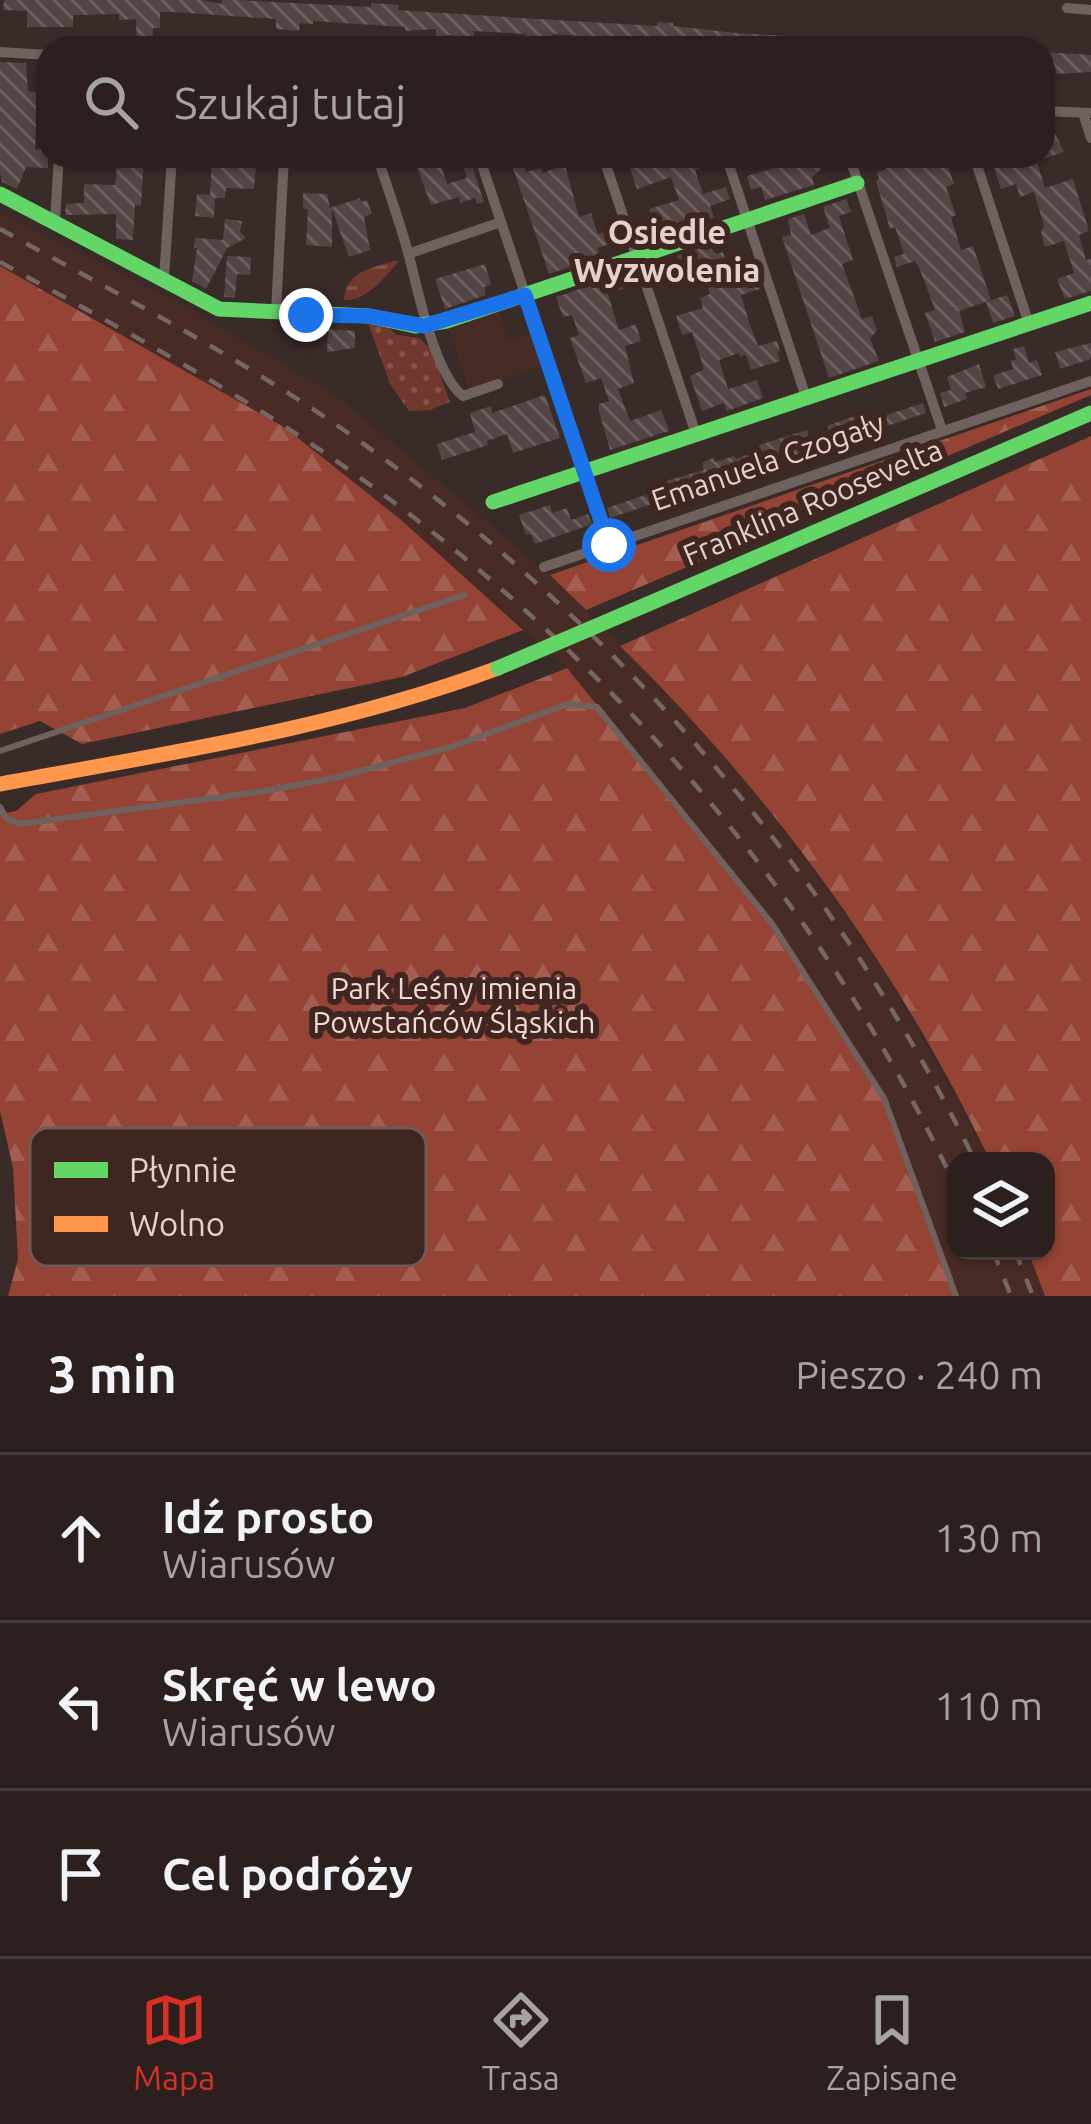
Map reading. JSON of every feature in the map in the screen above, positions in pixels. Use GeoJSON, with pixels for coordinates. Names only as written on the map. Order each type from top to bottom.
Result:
{"type":"FeatureCollection","features":[{"type":"Feature","properties":{"kind":"street"},"geometry":{"type":"LineString","coordinates":[[1066,8],[1091,10]]}},
{"type":"Feature","properties":{"kind":"street"},"geometry":{"type":"LineString","coordinates":[[0,52],[36,54]]}},
{"type":"Feature","properties":{"kind":"street"},"geometry":{"type":"LineString","coordinates":[[1055,112],[1087,113],[1091,138]]}},
{"type":"Feature","properties":{"kind":"street"},"geometry":{"type":"LineString","coordinates":[[55,220],[58,168]]}},
{"type":"Feature","properties":{"kind":"street"},"geometry":{"type":"LineString","coordinates":[[164,279],[171,168]]}},
{"type":"Feature","properties":{"kind":"street"},"geometry":{"type":"LineString","coordinates":[[276,312],[283,168]]}},
{"type":"Feature","properties":{"kind":"street"},"geometry":{"type":"LineString","coordinates":[[381,168],[409,254],[424,326],[456,391],[463,396],[498,384]]}},
{"type":"Feature","properties":{"kind":"street"},"geometry":{"type":"LineString","coordinates":[[483,168],[609,545]]}},
{"type":"Feature","properties":{"kind":"street","name":"Emanuela Czogały"},"geometry":{"type":"LineString","coordinates":[[607,168],[696,434]]}},
{"type":"Feature","properties":{"kind":"street","name":"Emanuela Czogały"},"geometry":{"type":"LineString","coordinates":[[730,168],[806,398]]}},
{"type":"Feature","properties":{"kind":"street"},"geometry":{"type":"LineString","coordinates":[[853,168],[942,430]]}},
{"type":"Feature","properties":{"kind":"street"},"geometry":{"type":"LineString","coordinates":[[978,168],[1029,324]]}},
{"type":"Feature","properties":{"kind":"street"},"geometry":{"type":"LineString","coordinates":[[0,194],[219,309],[369,316],[424,326],[857,183]]}},
{"type":"Feature","properties":{"kind":"street"},"geometry":{"type":"LineString","coordinates":[[409,254],[501,222]]}},
{"type":"Feature","properties":{"kind":"street","name":"Emanuela Czogały"},"geometry":{"type":"LineString","coordinates":[[493,502],[1091,303]]}},
{"type":"Feature","properties":{"kind":"street","name":"Emanuela Czogały"},"geometry":{"type":"LineString","coordinates":[[544,567],[1091,381]]}},
{"type":"Feature","properties":{"kind":"street","name":"Franklina Roosevelta"},"geometry":{"type":"LineString","coordinates":[[0,784],[392,705],[498,668],[1091,413]]}},
{"type":"Feature","properties":{"kind":"lane"},"geometry":{"type":"LineString","coordinates":[[0,751],[464,595]]}},
{"type":"Feature","properties":{"kind":"lane"},"geometry":{"type":"LineString","coordinates":[[0,807],[6,818],[20,824],[259,792],[399,762],[568,704],[596,707],[773,925],[884,1098],[956,1296]]}},
{"type":"Feature","properties":{"kind":"shaded area"},"geometry":{"type":"Polygon","coordinates":[[[0,213],[181,304],[338,397],[550,575],[680,704],[740,774],[889,980],[985,1152],[947,1152],[947,1260],[1031,1260],[1045,1296],[956,1296],[597,707],[567,668],[400,519],[284,427],[0,266],[0,213]]]}},
{"type":"Feature","properties":{"kind":"shaded area"},"geometry":{"type":"Polygon","coordinates":[[[498,308],[508,340],[534,331],[545,365],[469,391],[448,325],[498,308]]]}},
{"type":"Feature","properties":{"kind":"green space"},"geometry":{"type":"Polygon","coordinates":[[[399,261],[374,288],[344,300],[354,277],[399,261]]]}},
{"type":"Feature","properties":{"kind":"green space"},"geometry":{"type":"Polygon","coordinates":[[[0,266],[284,427],[400,519],[523,630],[402,677],[82,744],[40,721],[0,734],[0,266]]]}},
{"type":"Feature","properties":{"kind":"green space"},"geometry":{"type":"Polygon","coordinates":[[[367,320],[383,323],[397,335],[419,338],[431,349],[450,402],[409,411],[390,384],[367,320]]]}},
{"type":"Feature","properties":{"kind":"green space"},"geometry":{"type":"Polygon","coordinates":[[[1091,389],[1091,395],[586,610],[550,575],[1091,389]]]}},
{"type":"Feature","properties":{"kind":"green space"},"geometry":{"type":"Polygon","coordinates":[[[1091,436],[1091,1296],[1045,1296],[1031,1260],[1055,1260],[1055,1152],[985,1152],[915,1021],[828,887],[728,761],[620,646],[1091,436]]]}},
{"type":"Feature","properties":{"kind":"green space","name":"Park Leśny imienia Powstańców Śląskich"},"geometry":{"type":"Polygon","coordinates":[[[567,668],[755,901],[884,1098],[956,1296],[8,1296],[18,1259],[13,1168],[0,1111],[0,814],[16,811],[36,794],[465,708],[567,668]]]}},
{"type":"Feature","properties":{"kind":"building"},"geometry":{"type":"Polygon","coordinates":[[[4,0],[201,0],[222,4],[222,0],[237,0],[371,7],[371,3],[399,5],[398,10],[657,26],[657,22],[673,23],[788,36],[525,36],[474,31],[474,36],[436,36],[436,29],[405,31],[405,27],[313,21],[300,23],[299,31],[276,29],[276,19],[160,12],[160,28],[153,28],[153,36],[137,36],[136,19],[119,20],[119,14],[73,15],[73,27],[27,27],[27,11],[3,10],[4,0]]]}},
{"type":"Feature","properties":{"kind":"building"},"geometry":{"type":"Polygon","coordinates":[[[1055,53],[1091,55],[1091,72],[1056,74],[1055,53]]]}},
{"type":"Feature","properties":{"kind":"building"},"geometry":{"type":"Polygon","coordinates":[[[0,62],[26,63],[28,91],[36,92],[36,167],[26,167],[17,189],[2,182],[0,62]]]}},
{"type":"Feature","properties":{"kind":"building"},"geometry":{"type":"Polygon","coordinates":[[[1055,133],[1064,152],[1055,155],[1055,133]]]}},
{"type":"Feature","properties":{"kind":"building"},"geometry":{"type":"Polygon","coordinates":[[[117,168],[143,168],[133,240],[116,239],[116,214],[65,215],[66,204],[84,203],[84,184],[115,185],[117,168]]]}},
{"type":"Feature","properties":{"kind":"building"},"geometry":{"type":"Polygon","coordinates":[[[211,168],[256,168],[254,189],[226,188],[225,198],[215,198],[214,218],[195,216],[197,194],[210,195],[211,168]]]}},
{"type":"Feature","properties":{"kind":"building"},"geometry":{"type":"Polygon","coordinates":[[[417,168],[442,168],[447,184],[467,178],[464,168],[473,168],[484,202],[477,204],[475,198],[460,203],[459,197],[431,205],[417,168]]]}},
{"type":"Feature","properties":{"kind":"building"},"geometry":{"type":"Polygon","coordinates":[[[513,168],[526,172],[541,168],[542,173],[566,168],[579,217],[591,213],[598,234],[608,231],[612,243],[598,248],[600,257],[549,274],[513,168]]]}},
{"type":"Feature","properties":{"kind":"building"},"geometry":{"type":"Polygon","coordinates":[[[701,168],[695,170],[703,194],[726,187],[730,199],[710,206],[714,218],[657,235],[649,209],[679,200],[671,177],[637,189],[630,169],[701,168]]]}},
{"type":"Feature","properties":{"kind":"building"},"geometry":{"type":"Polygon","coordinates":[[[948,168],[954,184],[946,187],[961,250],[973,246],[991,300],[959,311],[965,332],[935,342],[925,313],[935,310],[919,267],[915,261],[897,267],[894,257],[904,254],[895,227],[890,229],[876,181],[877,172],[948,168]]]}},
{"type":"Feature","properties":{"kind":"building"},"geometry":{"type":"Polygon","coordinates":[[[994,168],[1039,168],[1045,188],[1073,179],[1089,231],[1079,235],[1086,260],[1091,259],[1091,291],[1065,299],[1057,279],[1074,273],[1064,241],[1045,247],[1034,192],[1020,197],[1016,184],[1001,189],[994,168]]]}},
{"type":"Feature","properties":{"kind":"building"},"geometry":{"type":"Polygon","coordinates":[[[771,169],[821,169],[812,177],[814,185],[765,200],[761,187],[751,190],[747,176],[771,169]]]}},
{"type":"Feature","properties":{"kind":"building"},"geometry":{"type":"Polygon","coordinates":[[[303,193],[327,194],[330,208],[367,200],[372,214],[364,217],[370,250],[349,257],[332,209],[332,247],[306,245],[308,209],[303,209],[303,193]]]}},
{"type":"Feature","properties":{"kind":"building"},"geometry":{"type":"Polygon","coordinates":[[[846,199],[851,212],[839,216],[853,260],[842,264],[862,319],[872,316],[877,331],[870,338],[879,361],[829,378],[782,237],[791,235],[788,219],[804,214],[811,235],[830,228],[823,207],[846,199]]]}},
{"type":"Feature","properties":{"kind":"building"},"geometry":{"type":"Polygon","coordinates":[[[225,219],[242,221],[240,232],[246,238],[227,248],[206,289],[192,281],[195,238],[223,240],[225,219]]]}},
{"type":"Feature","properties":{"kind":"building"},"geometry":{"type":"Polygon","coordinates":[[[709,245],[716,254],[723,252],[733,285],[756,277],[760,289],[741,295],[750,325],[758,346],[777,341],[780,351],[780,361],[751,370],[746,355],[719,360],[728,389],[757,380],[763,398],[727,411],[724,403],[702,411],[690,376],[704,369],[692,332],[682,335],[676,316],[703,308],[700,298],[710,294],[702,270],[683,276],[677,256],[709,245]]]}},
{"type":"Feature","properties":{"kind":"building"},"geometry":{"type":"Polygon","coordinates":[[[227,256],[251,257],[250,275],[237,274],[235,298],[224,297],[227,256]]]}},
{"type":"Feature","properties":{"kind":"building"},"geometry":{"type":"Polygon","coordinates":[[[485,264],[491,285],[484,287],[486,295],[445,309],[435,279],[485,264]]]}},
{"type":"Feature","properties":{"kind":"building"},"geometry":{"type":"Polygon","coordinates":[[[622,275],[626,288],[608,294],[610,301],[619,330],[636,324],[641,341],[625,346],[634,383],[618,389],[630,421],[661,410],[669,431],[610,450],[599,411],[599,404],[609,401],[601,378],[586,383],[570,338],[579,335],[572,315],[563,317],[556,297],[622,275]]]}},
{"type":"Feature","properties":{"kind":"building"},"geometry":{"type":"Polygon","coordinates":[[[1007,295],[1015,316],[993,323],[986,302],[1007,295]]]}},
{"type":"Feature","properties":{"kind":"building"},"geometry":{"type":"Polygon","coordinates":[[[328,329],[355,331],[355,348],[327,352],[328,329]]]}},
{"type":"Feature","properties":{"kind":"building"},"geometry":{"type":"Polygon","coordinates":[[[1091,343],[1091,359],[1060,369],[1055,352],[1091,343]]]}},
{"type":"Feature","properties":{"kind":"building"},"geometry":{"type":"Polygon","coordinates":[[[1024,346],[1029,363],[1037,360],[1042,375],[998,389],[993,375],[1013,369],[1013,349],[1024,346]]]}},
{"type":"Feature","properties":{"kind":"building"},"geometry":{"type":"Polygon","coordinates":[[[979,364],[986,387],[965,393],[967,399],[944,407],[940,393],[951,390],[947,377],[979,364]]]}},
{"type":"Feature","properties":{"kind":"building"},"geometry":{"type":"Polygon","coordinates":[[[545,395],[560,438],[513,453],[507,434],[442,460],[437,444],[475,432],[470,413],[491,406],[492,413],[545,395]]]}},
{"type":"Feature","properties":{"kind":"building"},"geometry":{"type":"Polygon","coordinates":[[[923,403],[926,413],[610,518],[607,508],[704,470],[702,463],[713,458],[715,462],[736,459],[760,450],[759,445],[807,430],[810,440],[830,433],[827,426],[860,414],[863,423],[923,403]]]}},
{"type":"Feature","properties":{"kind":"building"},"geometry":{"type":"Polygon","coordinates":[[[550,505],[552,513],[567,508],[571,520],[588,514],[592,524],[535,544],[519,515],[550,505]]]}},
{"type":"Feature","properties":{"kind":"railway"},"geometry":{"type":"LineString","coordinates":[[0,229],[297,399],[437,499],[531,578],[620,663],[781,848],[853,948],[970,1152]]}},
{"type":"Feature","properties":{"kind":"railway"},"geometry":{"type":"LineString","coordinates":[[0,262],[182,364],[316,447],[451,547],[540,624],[624,706],[777,887],[844,984],[904,1084],[947,1170]]}},
{"type":"Feature","properties":{"kind":"railway"},"geometry":{"type":"LineString","coordinates":[[997,1260],[1011,1296]]}},
{"type":"Feature","properties":{"kind":"railway"},"geometry":{"type":"LineString","coordinates":[[1019,1260],[1033,1296]]}},
{"type":"Feature","properties":{"kind":"traffic: fast"},"geometry":{"type":"LineString","coordinates":[[0,194],[219,309],[369,316],[415,326],[447,321],[857,183]]}},
{"type":"Feature","properties":{"kind":"traffic: fast"},"geometry":{"type":"LineString","coordinates":[[493,502],[1091,303]]}},
{"type":"Feature","properties":{"kind":"traffic: fast"},"geometry":{"type":"LineString","coordinates":[[648,604],[1091,413]]}},
{"type":"Feature","properties":{"kind":"traffic: fast"},"geometry":{"type":"LineString","coordinates":[[498,668],[648,604]]}},
{"type":"Feature","properties":{"kind":"traffic: slow"},"geometry":{"type":"LineString","coordinates":[[0,784],[314,723],[498,668]]}},
{"type":"Feature","properties":{"kind":"district","name":"Osiedle Wyzwolenia"},"geometry":{"type":"Point","coordinates":[667,251]}},
{"type":"Feature","properties":{"kind":"route"},"geometry":{"type":"LineString","coordinates":[[306,315],[369,316],[424,326],[525,295],[609,545]]}}]}
